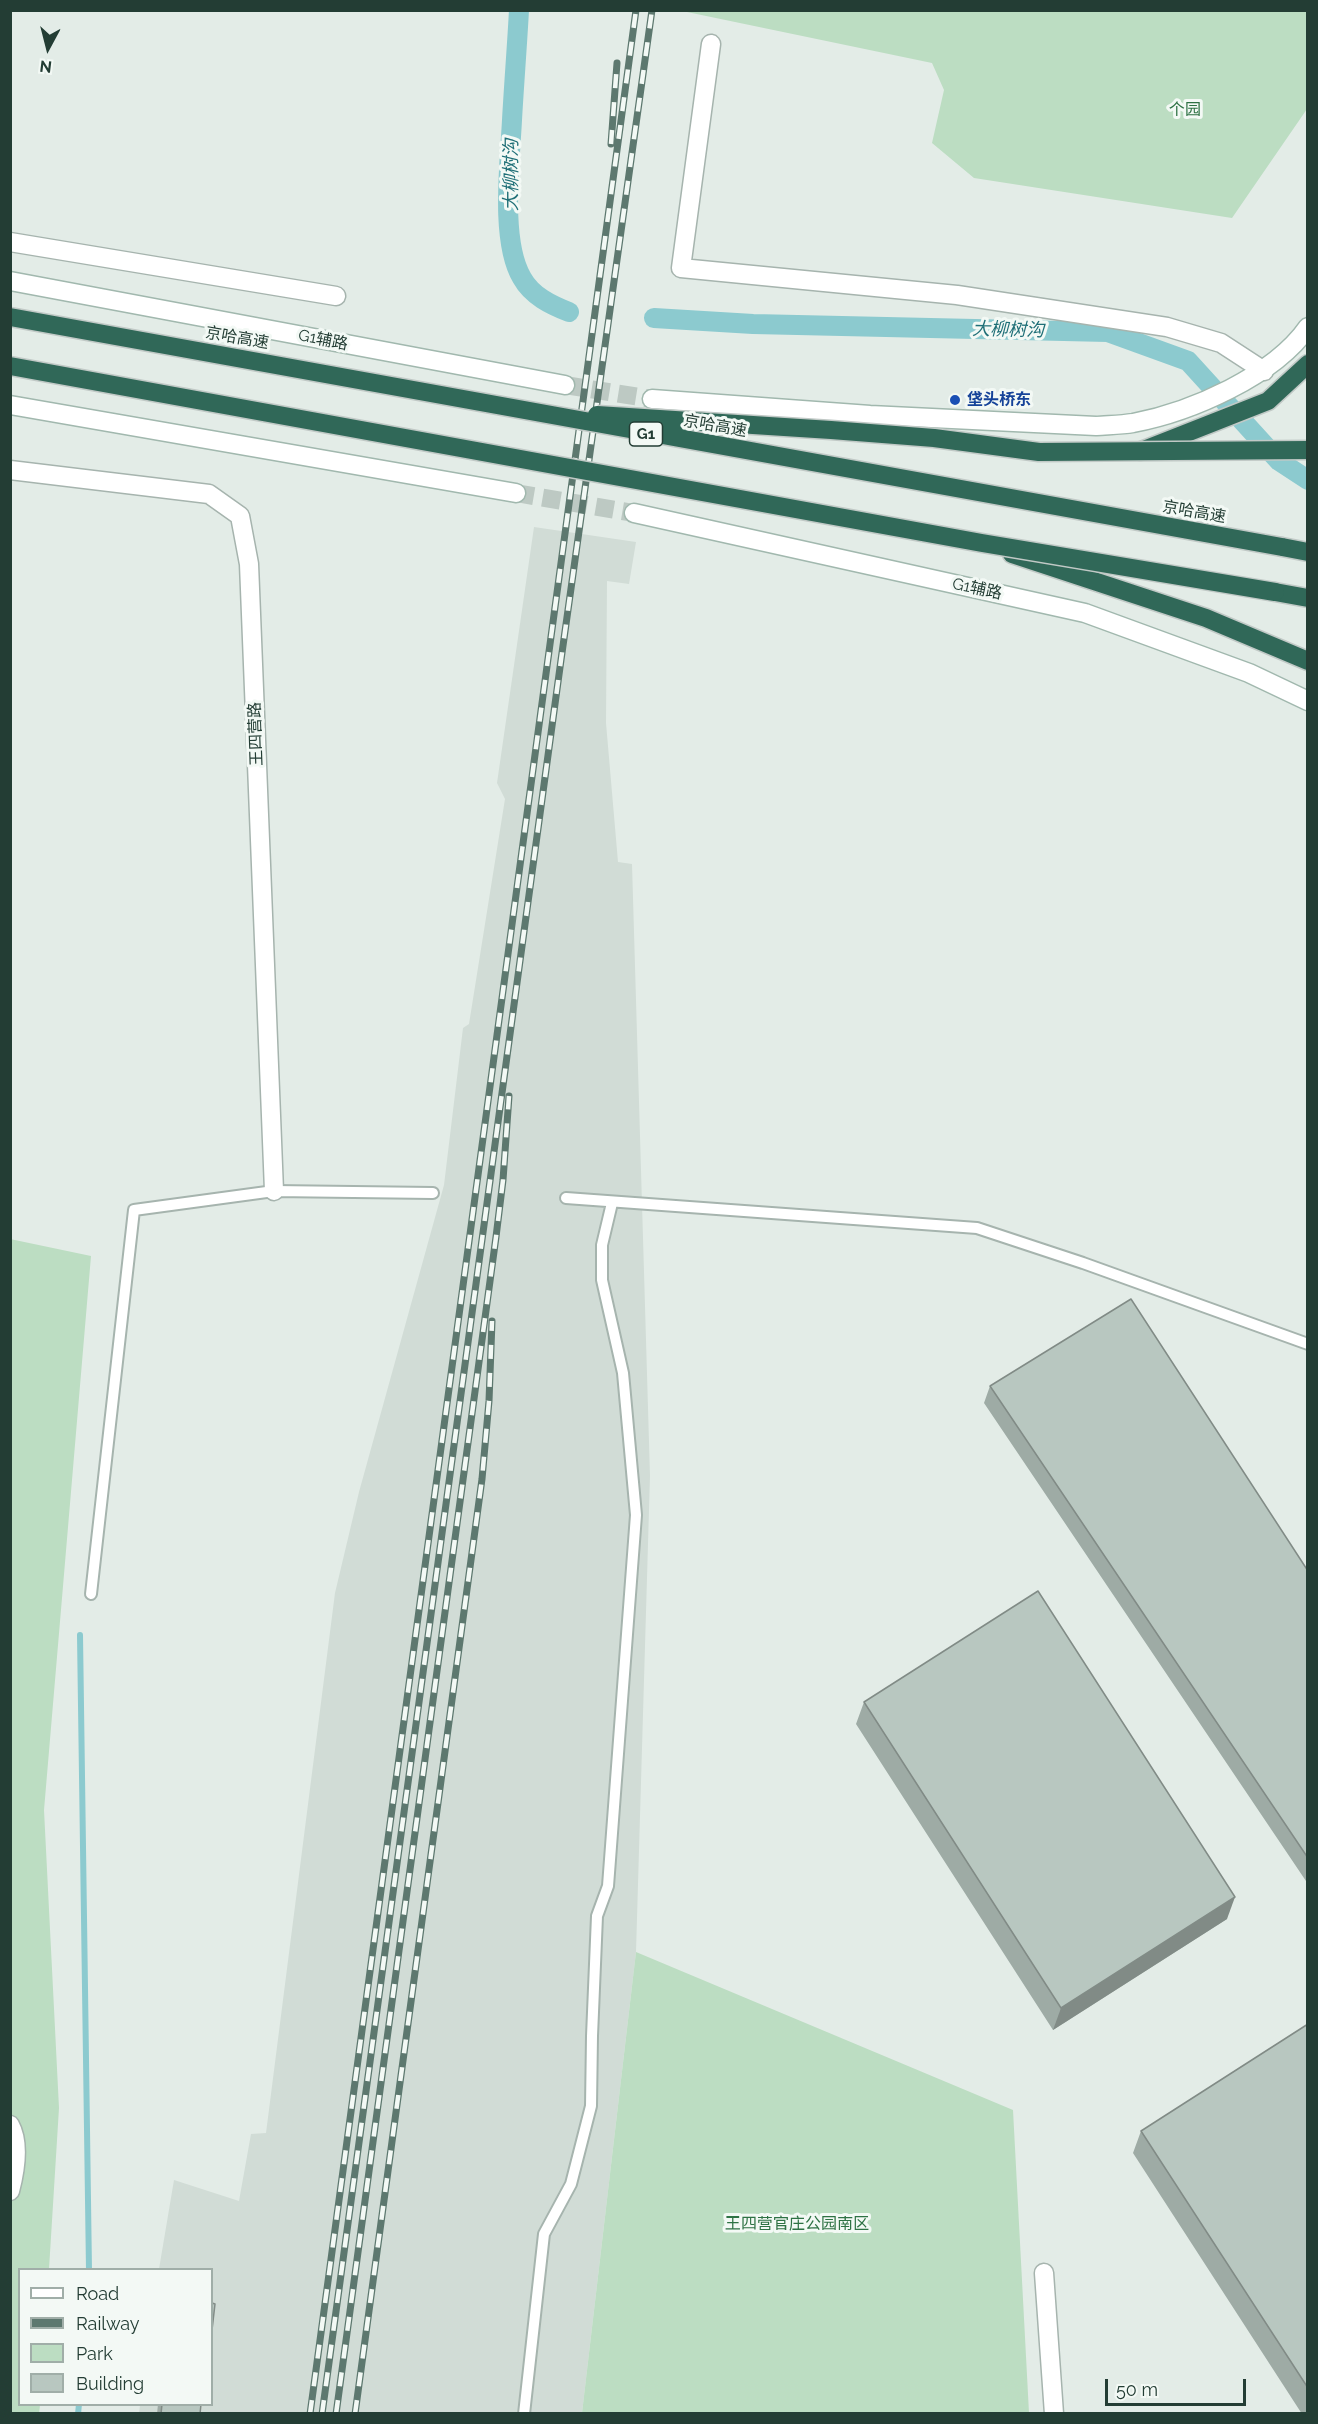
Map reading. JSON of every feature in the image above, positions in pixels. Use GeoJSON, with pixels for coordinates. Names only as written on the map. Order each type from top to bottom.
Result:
{"type":"FeatureCollection","features":[{"type":"Feature","properties":{"kind":"highway","name":"京哈高速"},"geometry":{"type":"LineString","coordinates":[[10,317],[1308,552]]}},
{"type":"Feature","properties":{"kind":"highway"},"geometry":{"type":"LineString","coordinates":[[1140,452],[1268,401],[1308,364]]}},
{"type":"Feature","properties":{"kind":"highway"},"geometry":{"type":"LineString","coordinates":[[10,366],[982,543],[1308,598]]}},
{"type":"Feature","properties":{"kind":"highway"},"geometry":{"type":"LineString","coordinates":[[525,410],[843,430],[934,438],[1039,452],[1308,450]]}},
{"type":"Feature","properties":{"kind":"highway"},"geometry":{"type":"LineString","coordinates":[[982,543],[1206,618],[1308,661]]}},
{"type":"Feature","properties":{"kind":"main road"},"geometry":{"type":"LineString","coordinates":[[711,44],[681,268],[957,295],[1167,327],[1221,343],[1264,371]]}},
{"type":"Feature","properties":{"kind":"main road"},"geometry":{"type":"LineString","coordinates":[[10,242],[336,296]]}},
{"type":"Feature","properties":{"kind":"main road","name":"G1辅路"},"geometry":{"type":"LineString","coordinates":[[10,280],[565,385]]}},
{"type":"Feature","properties":{"kind":"main road"},"geometry":{"type":"LineString","coordinates":[[652,399],[870,415],[1096,426],[1133,423],[1186,407],[1246,381],[1264,371],[1296,343],[1308,327]]}},
{"type":"Feature","properties":{"kind":"main road"},"geometry":{"type":"LineString","coordinates":[[10,405],[516,493]]}},
{"type":"Feature","properties":{"kind":"main road","name":"王四营路"},"geometry":{"type":"LineString","coordinates":[[10,470],[208,494],[240,516],[249,564],[274,1191]]}},
{"type":"Feature","properties":{"kind":"main road","name":"G1辅路"},"geometry":{"type":"LineString","coordinates":[[634,513],[1085,613],[1249,673],[1308,701]]}},
{"type":"Feature","properties":{"kind":"main road"},"geometry":{"type":"LineString","coordinates":[[10,2126],[13,2131],[15,2153],[10,2191]]}},
{"type":"Feature","properties":{"kind":"main road"},"geometry":{"type":"LineString","coordinates":[[1044,2273],[1054,2414]]}},
{"type":"Feature","properties":{"kind":"lane"},"geometry":{"type":"LineString","coordinates":[[91,1594],[134,1210],[274,1191],[433,1193]]}},
{"type":"Feature","properties":{"kind":"lane"},"geometry":{"type":"LineString","coordinates":[[566,1198],[977,1228],[1083,1263],[1308,1344]]}},
{"type":"Feature","properties":{"kind":"lane"},"geometry":{"type":"LineString","coordinates":[[524,2414],[544,2234],[571,2184],[591,2106],[597,1916],[608,1886],[636,1515],[623,1373],[602,1280],[602,1245],[612,1203]]}},
{"type":"Feature","properties":{"kind":"shaded area"},"geometry":{"type":"Polygon","coordinates":[[[534,527],[636,542],[629,584],[607,581],[606,723],[618,862],[632,864],[650,1476],[636,1952],[582,2413],[139,2414],[140,2406],[213,2406],[213,2268],[159,2268],[174,2180],[239,2201],[251,2134],[266,2133],[335,1593],[359,1492],[444,1185],[463,1028],[469,1024],[505,799],[497,783],[534,527]]]}},
{"type":"Feature","properties":{"kind":"green space","name":"个园"},"geometry":{"type":"Polygon","coordinates":[[[688,10],[1307,11],[1307,109],[1232,218],[974,178],[932,143],[944,90],[932,63],[687,12],[688,10]]]}},
{"type":"Feature","properties":{"kind":"green space"},"geometry":{"type":"Polygon","coordinates":[[[10,1239],[91,1256],[44,1810],[59,2108],[49,2268],[18,2268],[18,2406],[40,2406],[39,2414],[10,2413],[10,1239]]]}},
{"type":"Feature","properties":{"kind":"green space","name":"王四营官庄公园南区"},"geometry":{"type":"Polygon","coordinates":[[[636,1952],[1013,2110],[1029,2413],[582,2413],[636,1952]]]}},
{"type":"Feature","properties":{"kind":"building"},"geometry":{"type":"Polygon","coordinates":[[[1131,1299],[1308,1571],[1308,1858],[990,1386],[1131,1299]]]}},
{"type":"Feature","properties":{"kind":"building"},"geometry":{"type":"Polygon","coordinates":[[[1038,1591],[1235,1897],[1061,2008],[864,1702],[1038,1591]]]}},
{"type":"Feature","properties":{"kind":"building"},"geometry":{"type":"Polygon","coordinates":[[[1308,2024],[1308,2388],[1141,2131],[1308,2024]]]}},
{"type":"Feature","properties":{"kind":"building"},"geometry":{"type":"Polygon","coordinates":[[[162,2406],[201,2406],[200,2414],[161,2414],[162,2406]]]}},
{"type":"Feature","properties":{"kind":"waterway","name":"大柳树沟"},"geometry":{"type":"LineString","coordinates":[[519,10],[508,179],[511,244],[515,262],[522,278],[531,290],[542,299],[569,312]]}},
{"type":"Feature","properties":{"kind":"waterway","name":"大柳树沟"},"geometry":{"type":"LineString","coordinates":[[654,318],[753,324],[1108,332],[1188,361],[1279,461],[1308,480]]}},
{"type":"Feature","properties":{"kind":"waterway"},"geometry":{"type":"LineString","coordinates":[[80,1635],[89,2268]]}},
{"type":"Feature","properties":{"kind":"waterway"},"geometry":{"type":"LineString","coordinates":[[78,2414],[79,2406]]}},
{"type":"Feature","properties":{"kind":"tunnel"},"geometry":{"type":"LineString","coordinates":[[565,385],[652,399]]}},
{"type":"Feature","properties":{"kind":"tunnel"},"geometry":{"type":"LineString","coordinates":[[516,493],[634,513]]}},
{"type":"Feature","properties":{"kind":"railway"},"geometry":{"type":"LineString","coordinates":[[310,2414],[636,10]]}},
{"type":"Feature","properties":{"kind":"railway"},"geometry":{"type":"LineString","coordinates":[[322,2414],[652,10]]}},
{"type":"Feature","properties":{"kind":"railway"},"geometry":{"type":"LineString","coordinates":[[611,144],[617,63]]}},
{"type":"Feature","properties":{"kind":"railway"},"geometry":{"type":"LineString","coordinates":[[336,2414],[496,1237],[509,1096]]}},
{"type":"Feature","properties":{"kind":"railway"},"geometry":{"type":"LineString","coordinates":[[355,2414],[482,1479],[489,1401],[492,1321]]}},
{"type":"Feature","properties":{"kind":"place","name":"垡头桥东"},"geometry":{"type":"Point","coordinates":[955,400]}}]}
